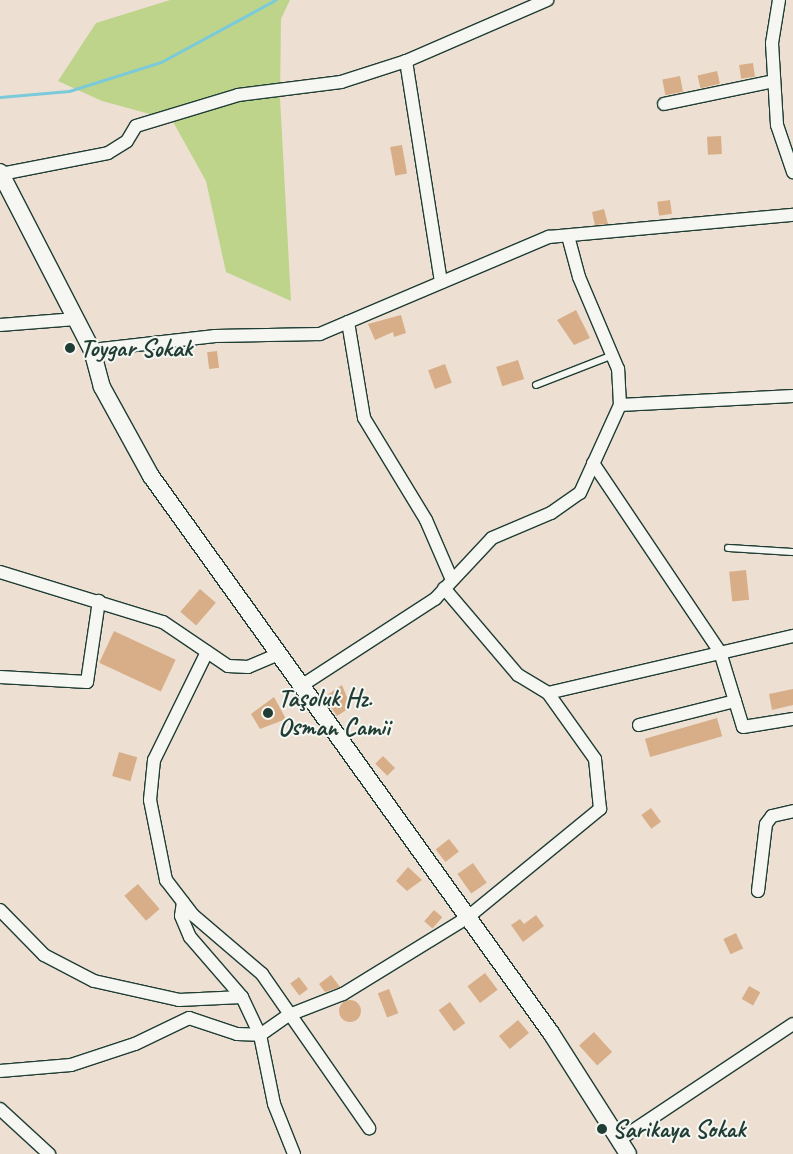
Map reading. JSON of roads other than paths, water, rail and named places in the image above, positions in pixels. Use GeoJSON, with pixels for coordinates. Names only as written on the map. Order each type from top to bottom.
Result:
{"type":"FeatureCollection","features":[{"type":"Feature","properties":{"kind":"street"},"geometry":{"type":"LineString","coordinates":[[547,0],[406,60],[340,82],[238,95],[136,126],[127,141],[108,153],[0,173],[92,350],[102,387],[151,476],[551,1033],[628,1154]]}},
{"type":"Feature","properties":{"kind":"street"},"geometry":{"type":"LineString","coordinates":[[779,0],[772,43],[777,124],[793,172]]}},
{"type":"Feature","properties":{"kind":"street"},"geometry":{"type":"LineString","coordinates":[[406,60],[441,282]]}},
{"type":"Feature","properties":{"kind":"street"},"geometry":{"type":"LineString","coordinates":[[664,104],[774,81]]}},
{"type":"Feature","properties":{"kind":"street"},"geometry":{"type":"LineString","coordinates":[[92,350],[215,336],[320,334],[549,237],[569,239],[793,215]]}},
{"type":"Feature","properties":{"kind":"street"},"geometry":{"type":"LineString","coordinates":[[301,686],[448,584],[492,538],[551,513],[580,493],[620,405],[612,355],[579,277],[569,239]]}},
{"type":"Feature","properties":{"kind":"street"},"geometry":{"type":"LineString","coordinates":[[0,325],[76,319]]}},
{"type":"Feature","properties":{"kind":"street"},"geometry":{"type":"LineString","coordinates":[[0,1071],[71,1065],[135,1044],[189,1018],[236,1034],[260,1035],[290,1015],[343,994],[468,917],[600,810],[595,759],[548,693],[518,675],[448,584],[426,520],[364,418],[348,322]]}},
{"type":"Feature","properties":{"kind":"street"},"geometry":{"type":"LineString","coordinates":[[620,405],[793,396]]}},
{"type":"Feature","properties":{"kind":"street"},"geometry":{"type":"LineString","coordinates":[[593,463],[720,652],[743,726],[793,719]]}},
{"type":"Feature","properties":{"kind":"street"},"geometry":{"type":"LineString","coordinates":[[0,572],[163,622],[228,666],[248,667],[278,654]]}},
{"type":"Feature","properties":{"kind":"street"},"geometry":{"type":"LineString","coordinates":[[0,677],[87,682],[99,601]]}},
{"type":"Feature","properties":{"kind":"street"},"geometry":{"type":"LineString","coordinates":[[548,693],[793,636]]}},
{"type":"Feature","properties":{"kind":"street"},"geometry":{"type":"LineString","coordinates":[[207,652],[154,760],[150,800],[166,880],[183,902],[262,974],[369,1128]]}},
{"type":"Feature","properties":{"kind":"street"},"geometry":{"type":"LineString","coordinates":[[638,724],[734,702]]}},
{"type":"Feature","properties":{"kind":"street"},"geometry":{"type":"LineString","coordinates":[[758,891],[766,824],[772,816],[793,811]]}},
{"type":"Feature","properties":{"kind":"street"},"geometry":{"type":"LineString","coordinates":[[183,902],[181,916],[190,936],[242,996],[260,1035],[274,1104],[294,1154]]}},
{"type":"Feature","properties":{"kind":"street"},"geometry":{"type":"LineString","coordinates":[[0,910],[44,955],[94,981],[179,1000],[242,996]]}},
{"type":"Feature","properties":{"kind":"street"},"geometry":{"type":"LineString","coordinates":[[619,1140],[793,1024]]}},
{"type":"Feature","properties":{"kind":"street"},"geometry":{"type":"LineString","coordinates":[[0,1109],[50,1154]]}},
{"type":"Feature","properties":{"kind":"lane"},"geometry":{"type":"LineString","coordinates":[[536,385],[612,355]]}},
{"type":"Feature","properties":{"kind":"lane"},"geometry":{"type":"LineString","coordinates":[[728,548],[793,552]]}},
{"type":"Feature","properties":{"kind":"waterway"},"geometry":{"type":"LineString","coordinates":[[0,97],[69,91],[161,62],[275,0]]}},
{"type":"Feature","properties":{"kind":"place","name":"Toygar Sokak"},"geometry":{"type":"Point","coordinates":[70,348]}},
{"type":"Feature","properties":{"kind":"place","name":"Taşoluk Hz. Osman Camii"},"geometry":{"type":"Point","coordinates":[268,713]}},
{"type":"Feature","properties":{"kind":"place","name":"Sarikaya Sokak"},"geometry":{"type":"Point","coordinates":[602,1129]}}]}
